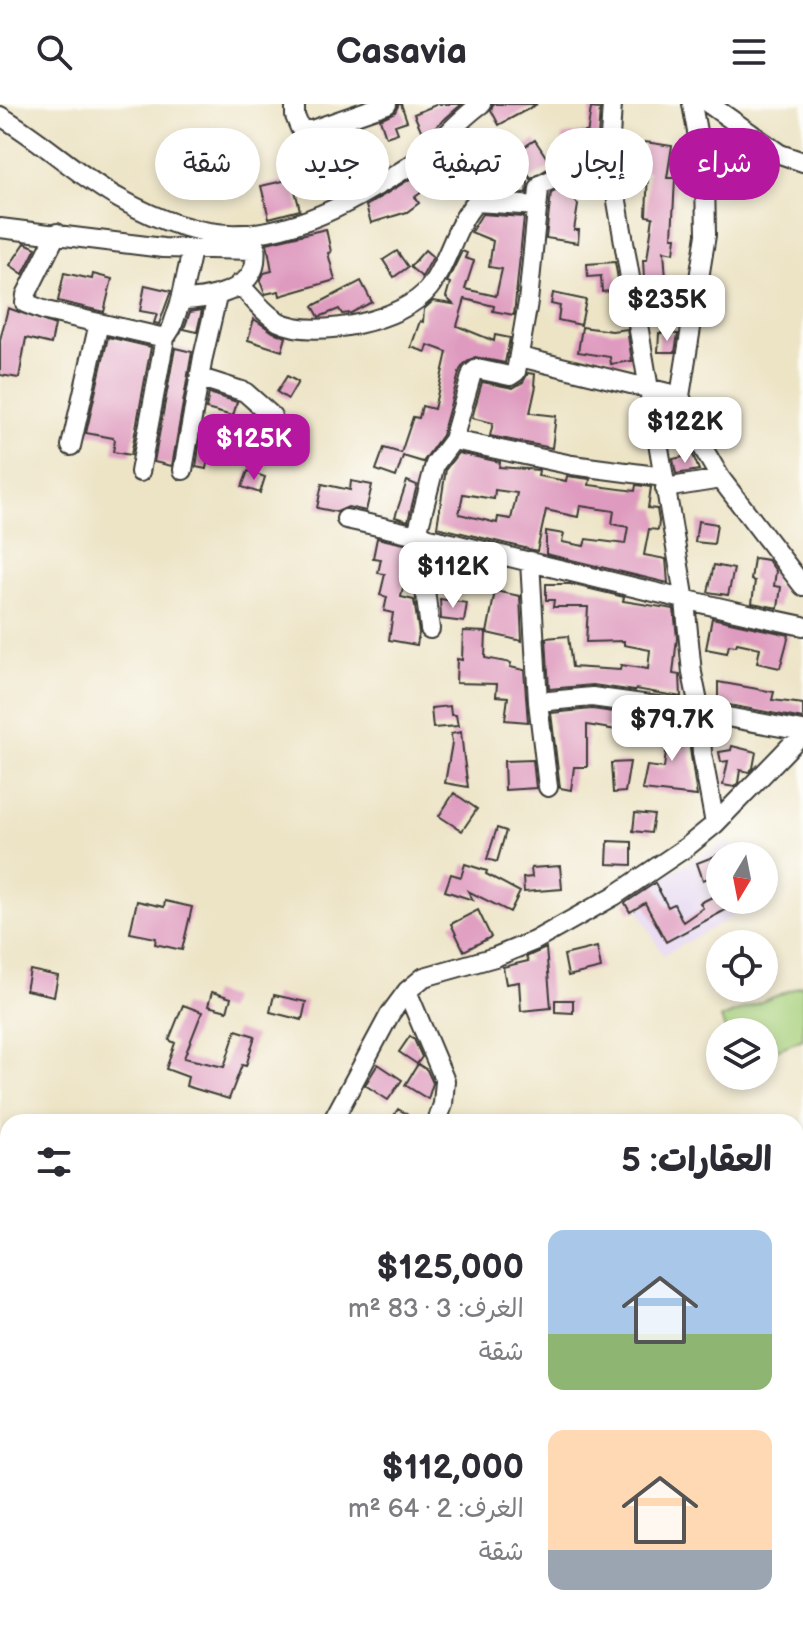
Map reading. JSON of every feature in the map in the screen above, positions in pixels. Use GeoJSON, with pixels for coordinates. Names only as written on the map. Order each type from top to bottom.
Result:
{"type":"FeatureCollection","features":[{"type":"Feature","properties":{"kind":"street"},"geometry":{"type":"LineString","coordinates":[[295,104],[296,122],[300,128],[309,131],[387,104]]}},
{"type":"Feature","properties":{"kind":"street"},"geometry":{"type":"LineString","coordinates":[[0,228],[192,250],[255,242],[315,219],[384,183],[421,158],[481,104]]}},
{"type":"Feature","properties":{"kind":"street"},"geometry":{"type":"LineString","coordinates":[[611,128],[612,104]]}},
{"type":"Feature","properties":{"kind":"street"},"geometry":{"type":"LineString","coordinates":[[692,104],[705,176],[706,235],[680,396],[703,448],[721,479],[803,586]]}},
{"type":"Feature","properties":{"kind":"street"},"geometry":{"type":"LineString","coordinates":[[709,104],[780,154],[803,162]]}},
{"type":"Feature","properties":{"kind":"street"},"geometry":{"type":"LineString","coordinates":[[0,116],[116,198],[170,224],[255,242]]}},
{"type":"Feature","properties":{"kind":"street"},"geometry":{"type":"LineString","coordinates":[[430,629],[421,535],[435,464],[453,440],[472,373],[477,369],[510,376],[516,372],[528,302],[537,206],[542,184],[545,183]]}},
{"type":"Feature","properties":{"kind":"street"},"geometry":{"type":"LineString","coordinates":[[617,200],[685,601],[692,673],[700,712],[702,753],[715,824]]}},
{"type":"Feature","properties":{"kind":"street"},"geometry":{"type":"LineString","coordinates":[[239,284],[279,322],[292,326],[340,327],[371,321],[412,304],[428,290],[476,202],[537,206]]}},
{"type":"Feature","properties":{"kind":"street"},"geometry":{"type":"LineString","coordinates":[[57,233],[24,301],[30,307],[165,338]]}},
{"type":"Feature","properties":{"kind":"street"},"geometry":{"type":"LineString","coordinates":[[181,300],[217,297],[239,284],[252,272],[255,242]]}},
{"type":"Feature","properties":{"kind":"street"},"geometry":{"type":"LineString","coordinates":[[140,472],[165,338],[181,300],[192,250]]}},
{"type":"Feature","properties":{"kind":"street"},"geometry":{"type":"LineString","coordinates":[[183,470],[217,297]]}},
{"type":"Feature","properties":{"kind":"street"},"geometry":{"type":"LineString","coordinates":[[71,446],[99,323]]}},
{"type":"Feature","properties":{"kind":"street"},"geometry":{"type":"LineString","coordinates":[[520,357],[680,396]]}},
{"type":"Feature","properties":{"kind":"street"},"geometry":{"type":"LineString","coordinates":[[201,378],[245,392],[272,416],[269,431],[256,451]]}},
{"type":"Feature","properties":{"kind":"street"},"geometry":{"type":"LineString","coordinates":[[453,440],[664,483],[721,479]]}},
{"type":"Feature","properties":{"kind":"street"},"geometry":{"type":"LineString","coordinates":[[346,519],[530,561],[685,601],[803,626]]}},
{"type":"Feature","properties":{"kind":"street"},"geometry":{"type":"LineString","coordinates":[[530,561],[538,702],[548,787]]}},
{"type":"Feature","properties":{"kind":"street"},"geometry":{"type":"LineString","coordinates":[[538,702],[592,697],[700,712],[803,732]]}},
{"type":"Feature","properties":{"kind":"street"},"geometry":{"type":"LineString","coordinates":[[336,1114],[390,1014],[407,991],[424,977],[495,957],[534,941],[614,896],[715,824],[803,732]]}},
{"type":"Feature","properties":{"kind":"street"},"geometry":{"type":"LineString","coordinates":[[407,991],[445,1081],[440,1114]]}},
{"type":"Feature","properties":{"kind":"shaded area"},"geometry":{"type":"Polygon","coordinates":[[[706,852],[706,914],[738,914],[663,955],[638,909],[642,906],[636,895],[631,894],[706,852]]]}},
{"type":"Feature","properties":{"kind":"green space"},"geometry":{"type":"Polygon","coordinates":[[[803,985],[803,1039],[778,1049],[778,1018],[721,1018],[761,1002],[778,1002],[778,995],[803,985]]]}},
{"type":"Feature","properties":{"kind":"building"},"geometry":{"type":"Polygon","coordinates":[[[401,104],[407,121],[395,125],[398,133],[389,136],[389,128],[383,128],[380,119],[395,112],[401,104]]]}},
{"type":"Feature","properties":{"kind":"building"},"geometry":{"type":"Polygon","coordinates":[[[438,104],[462,104],[434,128],[420,128],[414,114],[438,104]]]}},
{"type":"Feature","properties":{"kind":"building"},"geometry":{"type":"Polygon","coordinates":[[[493,104],[537,104],[499,125],[491,110],[493,104]]]}},
{"type":"Feature","properties":{"kind":"building"},"geometry":{"type":"Polygon","coordinates":[[[591,108],[600,109],[599,128],[588,128],[591,108]]]}},
{"type":"Feature","properties":{"kind":"building"},"geometry":{"type":"Polygon","coordinates":[[[535,140],[545,155],[545,170],[531,179],[529,176],[529,144],[535,140]]]}},
{"type":"Feature","properties":{"kind":"building"},"geometry":{"type":"Polygon","coordinates":[[[653,143],[669,146],[667,178],[669,200],[674,200],[672,237],[676,237],[674,253],[664,251],[666,279],[686,280],[683,302],[655,300],[656,278],[644,279],[643,260],[647,260],[653,217],[646,216],[647,200],[653,200],[653,143]]]}},
{"type":"Feature","properties":{"kind":"building"},"geometry":{"type":"Polygon","coordinates":[[[405,182],[405,200],[417,200],[419,203],[407,212],[371,223],[366,206],[376,200],[389,200],[389,192],[405,182]]]}},
{"type":"Feature","properties":{"kind":"building"},"geometry":{"type":"Polygon","coordinates":[[[276,183],[276,200],[297,200],[300,210],[269,218],[261,186],[276,183]]]}},
{"type":"Feature","properties":{"kind":"building"},"geometry":{"type":"Polygon","coordinates":[[[550,200],[575,200],[578,205],[574,230],[579,230],[578,243],[546,238],[550,200]]]}},
{"type":"Feature","properties":{"kind":"building"},"geometry":{"type":"Polygon","coordinates":[[[482,214],[524,217],[514,315],[493,311],[494,306],[465,299],[457,326],[494,341],[495,335],[510,338],[505,363],[475,357],[464,364],[442,435],[423,462],[403,456],[396,477],[376,470],[384,448],[401,453],[413,417],[419,418],[422,406],[434,409],[447,352],[428,345],[426,352],[411,347],[420,321],[423,322],[424,309],[433,301],[453,304],[446,297],[450,283],[447,282],[462,251],[467,253],[465,258],[474,261],[465,289],[496,296],[502,269],[489,267],[493,241],[471,232],[482,214]]]}},
{"type":"Feature","properties":{"kind":"building"},"geometry":{"type":"Polygon","coordinates":[[[326,229],[335,280],[280,296],[279,291],[265,294],[260,281],[264,273],[272,271],[267,243],[326,229]]]}},
{"type":"Feature","properties":{"kind":"building"},"geometry":{"type":"Polygon","coordinates":[[[25,243],[36,248],[23,274],[10,265],[25,243]]]}},
{"type":"Feature","properties":{"kind":"building"},"geometry":{"type":"Polygon","coordinates":[[[425,250],[433,257],[422,277],[410,267],[425,250]]]}},
{"type":"Feature","properties":{"kind":"building"},"geometry":{"type":"Polygon","coordinates":[[[397,251],[408,267],[394,277],[383,260],[397,251]]]}},
{"type":"Feature","properties":{"kind":"building"},"geometry":{"type":"Polygon","coordinates":[[[615,262],[620,290],[602,292],[601,276],[588,277],[587,264],[615,262]]]}},
{"type":"Feature","properties":{"kind":"building"},"geometry":{"type":"Polygon","coordinates":[[[64,273],[92,279],[93,274],[112,279],[104,312],[58,301],[64,273]]]}},
{"type":"Feature","properties":{"kind":"building"},"geometry":{"type":"Polygon","coordinates":[[[361,281],[372,302],[351,313],[342,314],[339,309],[319,317],[313,306],[361,281]]]}},
{"type":"Feature","properties":{"kind":"building"},"geometry":{"type":"Polygon","coordinates":[[[145,285],[171,291],[159,324],[154,323],[157,314],[140,311],[145,285]]]}},
{"type":"Feature","properties":{"kind":"building"},"geometry":{"type":"Polygon","coordinates":[[[553,293],[586,300],[581,325],[558,320],[560,306],[551,304],[553,293]]]}},
{"type":"Feature","properties":{"kind":"building"},"geometry":{"type":"Polygon","coordinates":[[[8,308],[55,325],[51,344],[26,338],[19,378],[0,375],[0,340],[8,308]]]}},
{"type":"Feature","properties":{"kind":"building"},"geometry":{"type":"Polygon","coordinates":[[[202,310],[197,332],[184,329],[190,312],[202,310]]]}},
{"type":"Feature","properties":{"kind":"building"},"geometry":{"type":"Polygon","coordinates":[[[254,319],[286,337],[282,351],[248,340],[254,319]]]}},
{"type":"Feature","properties":{"kind":"building"},"geometry":{"type":"Polygon","coordinates":[[[582,327],[612,331],[627,329],[632,361],[611,364],[610,357],[578,352],[582,327]]]}},
{"type":"Feature","properties":{"kind":"building"},"geometry":{"type":"Polygon","coordinates":[[[659,333],[678,334],[675,352],[658,352],[659,333]]]}},
{"type":"Feature","properties":{"kind":"building"},"geometry":{"type":"Polygon","coordinates":[[[108,337],[151,347],[131,455],[113,452],[113,438],[86,433],[108,337]]]}},
{"type":"Feature","properties":{"kind":"building"},"geometry":{"type":"Polygon","coordinates":[[[175,348],[192,352],[172,466],[154,462],[175,348]]]}},
{"type":"Feature","properties":{"kind":"building"},"geometry":{"type":"Polygon","coordinates":[[[528,373],[535,374],[536,386],[530,413],[556,416],[552,448],[490,436],[493,423],[472,418],[482,382],[513,388],[523,382],[528,373]]]}},
{"type":"Feature","properties":{"kind":"building"},"geometry":{"type":"Polygon","coordinates":[[[287,376],[298,382],[288,399],[277,392],[287,376]]]}},
{"type":"Feature","properties":{"kind":"building"},"geometry":{"type":"Polygon","coordinates":[[[209,393],[237,402],[233,416],[206,409],[209,393]]]}},
{"type":"Feature","properties":{"kind":"building"},"geometry":{"type":"Polygon","coordinates":[[[250,416],[259,422],[250,438],[240,431],[250,416]]]}},
{"type":"Feature","properties":{"kind":"building"},"geometry":{"type":"Polygon","coordinates":[[[284,417],[292,420],[290,424],[301,428],[290,454],[273,447],[281,434],[284,417]]]}},
{"type":"Feature","properties":{"kind":"building"},"geometry":{"type":"Polygon","coordinates":[[[200,440],[211,442],[206,469],[196,467],[200,440]]]}},
{"type":"Feature","properties":{"kind":"building"},"geometry":{"type":"Polygon","coordinates":[[[458,453],[500,462],[499,467],[539,470],[538,476],[566,481],[567,476],[590,479],[589,485],[635,491],[636,485],[651,487],[648,508],[657,509],[659,521],[658,530],[649,529],[644,555],[666,559],[668,583],[546,554],[546,531],[564,534],[562,542],[584,546],[586,539],[625,544],[628,527],[612,524],[614,511],[580,506],[578,517],[546,510],[537,551],[437,527],[446,469],[458,453]],[[495,490],[494,499],[463,494],[459,514],[497,523],[498,517],[511,519],[517,493],[495,490]]]}},
{"type":"Feature","properties":{"kind":"building"},"geometry":{"type":"Polygon","coordinates":[[[693,455],[699,470],[676,474],[673,459],[693,455]]]}},
{"type":"Feature","properties":{"kind":"building"},"geometry":{"type":"Polygon","coordinates":[[[248,471],[265,477],[260,493],[242,487],[248,471]]]}},
{"type":"Feature","properties":{"kind":"building"},"geometry":{"type":"Polygon","coordinates":[[[351,481],[372,485],[366,511],[348,507],[337,512],[317,508],[322,484],[350,490],[351,481]]]}},
{"type":"Feature","properties":{"kind":"building"},"geometry":{"type":"Polygon","coordinates":[[[407,481],[417,485],[408,521],[395,517],[407,481]]]}},
{"type":"Feature","properties":{"kind":"building"},"geometry":{"type":"Polygon","coordinates":[[[698,521],[717,524],[714,544],[695,542],[698,521]]]}},
{"type":"Feature","properties":{"kind":"building"},"geometry":{"type":"Polygon","coordinates":[[[377,538],[413,546],[409,578],[405,578],[401,597],[414,600],[419,633],[417,645],[389,640],[393,613],[384,611],[387,597],[380,595],[385,574],[378,573],[381,559],[373,558],[377,538]]]}},
{"type":"Feature","properties":{"kind":"building"},"geometry":{"type":"Polygon","coordinates":[[[446,554],[461,558],[458,581],[442,579],[446,554]]]}},
{"type":"Feature","properties":{"kind":"building"},"geometry":{"type":"Polygon","coordinates":[[[754,558],[768,560],[776,571],[774,586],[781,587],[778,608],[752,603],[754,558]]]}},
{"type":"Feature","properties":{"kind":"building"},"geometry":{"type":"Polygon","coordinates":[[[714,565],[734,569],[728,595],[708,592],[714,565]]]}},
{"type":"Feature","properties":{"kind":"building"},"geometry":{"type":"Polygon","coordinates":[[[546,584],[570,584],[624,597],[623,601],[674,609],[677,638],[673,674],[680,675],[681,697],[593,685],[549,689],[546,638],[568,636],[572,667],[620,670],[621,665],[648,669],[650,650],[624,645],[624,641],[586,642],[588,607],[553,607],[554,600],[546,600],[546,584]]]}},
{"type":"Feature","properties":{"kind":"building"},"geometry":{"type":"Polygon","coordinates":[[[495,591],[520,596],[522,641],[487,633],[495,591]]]}},
{"type":"Feature","properties":{"kind":"building"},"geometry":{"type":"Polygon","coordinates":[[[440,599],[467,603],[464,622],[441,619],[440,599]]]}},
{"type":"Feature","properties":{"kind":"building"},"geometry":{"type":"Polygon","coordinates":[[[712,618],[789,635],[780,668],[757,663],[760,648],[737,643],[736,646],[729,645],[727,653],[706,649],[712,618]]]}},
{"type":"Feature","properties":{"kind":"building"},"geometry":{"type":"Polygon","coordinates":[[[463,631],[486,632],[485,658],[511,663],[510,667],[524,670],[528,722],[505,720],[508,697],[496,696],[497,684],[456,683],[457,659],[462,660],[463,631]]]}},
{"type":"Feature","properties":{"kind":"building"},"geometry":{"type":"Polygon","coordinates":[[[718,682],[774,692],[772,700],[803,704],[803,719],[718,703],[718,682]]]}},
{"type":"Feature","properties":{"kind":"building"},"geometry":{"type":"Polygon","coordinates":[[[450,706],[451,715],[456,715],[458,726],[433,728],[431,708],[450,706]]]}},
{"type":"Feature","properties":{"kind":"building"},"geometry":{"type":"Polygon","coordinates":[[[592,709],[636,715],[634,733],[587,725],[587,767],[574,767],[571,790],[560,788],[551,713],[592,709]]]}},
{"type":"Feature","properties":{"kind":"building"},"geometry":{"type":"Polygon","coordinates":[[[656,718],[688,725],[684,741],[689,742],[697,796],[642,790],[647,766],[664,768],[668,737],[653,734],[656,718]]]}},
{"type":"Feature","properties":{"kind":"building"},"geometry":{"type":"Polygon","coordinates":[[[461,732],[468,787],[445,783],[451,734],[461,732]]]}},
{"type":"Feature","properties":{"kind":"building"},"geometry":{"type":"Polygon","coordinates":[[[732,746],[756,752],[753,768],[749,772],[740,770],[738,783],[734,787],[723,785],[728,761],[721,762],[719,752],[731,750],[732,746]]]}},
{"type":"Feature","properties":{"kind":"building"},"geometry":{"type":"Polygon","coordinates":[[[533,760],[536,788],[505,790],[504,761],[533,760]]]}},
{"type":"Feature","properties":{"kind":"building"},"geometry":{"type":"Polygon","coordinates":[[[630,762],[625,792],[613,793],[611,763],[630,762]]]}},
{"type":"Feature","properties":{"kind":"building"},"geometry":{"type":"Polygon","coordinates":[[[454,793],[477,809],[462,831],[439,816],[454,793]]]}},
{"type":"Feature","properties":{"kind":"building"},"geometry":{"type":"Polygon","coordinates":[[[635,813],[654,815],[651,833],[633,831],[635,813]]]}},
{"type":"Feature","properties":{"kind":"building"},"geometry":{"type":"Polygon","coordinates":[[[497,828],[506,831],[497,862],[487,859],[497,828]]]}},
{"type":"Feature","properties":{"kind":"building"},"geometry":{"type":"Polygon","coordinates":[[[608,841],[632,842],[632,865],[607,864],[608,841]]]}},
{"type":"Feature","properties":{"kind":"building"},"geometry":{"type":"Polygon","coordinates":[[[706,859],[706,879],[703,880],[697,863],[706,859]]]}},
{"type":"Feature","properties":{"kind":"building"},"geometry":{"type":"Polygon","coordinates":[[[465,864],[487,871],[486,874],[520,892],[510,912],[468,891],[473,900],[445,891],[451,874],[461,877],[465,864]]]}},
{"type":"Feature","properties":{"kind":"building"},"geometry":{"type":"Polygon","coordinates":[[[560,866],[562,889],[524,892],[523,878],[532,877],[531,868],[560,866]]]}},
{"type":"Feature","properties":{"kind":"building"},"geometry":{"type":"Polygon","coordinates":[[[655,883],[668,907],[674,904],[683,922],[703,908],[700,903],[706,900],[706,914],[718,914],[666,942],[645,903],[630,912],[625,903],[655,883]]]}},
{"type":"Feature","properties":{"kind":"building"},"geometry":{"type":"Polygon","coordinates":[[[137,901],[164,907],[165,901],[192,907],[182,950],[155,944],[156,938],[130,933],[137,901]]]}},
{"type":"Feature","properties":{"kind":"building"},"geometry":{"type":"Polygon","coordinates":[[[478,910],[491,937],[464,951],[451,924],[478,910]]]}},
{"type":"Feature","properties":{"kind":"building"},"geometry":{"type":"Polygon","coordinates":[[[597,947],[601,968],[568,976],[564,955],[597,947]]]}},
{"type":"Feature","properties":{"kind":"building"},"geometry":{"type":"Polygon","coordinates":[[[546,948],[551,1008],[521,1011],[519,982],[506,984],[503,967],[528,961],[526,957],[546,948]]]}},
{"type":"Feature","properties":{"kind":"building"},"geometry":{"type":"Polygon","coordinates":[[[30,970],[58,976],[54,996],[26,990],[30,970]]]}},
{"type":"Feature","properties":{"kind":"building"},"geometry":{"type":"Polygon","coordinates":[[[212,992],[231,998],[227,1011],[208,1006],[212,992]]]}},
{"type":"Feature","properties":{"kind":"building"},"geometry":{"type":"Polygon","coordinates":[[[274,995],[306,1002],[302,1020],[270,1012],[274,995]]]}},
{"type":"Feature","properties":{"kind":"building"},"geometry":{"type":"Polygon","coordinates":[[[555,1000],[573,1000],[573,1013],[555,1012],[555,1000]]]}},
{"type":"Feature","properties":{"kind":"building"},"geometry":{"type":"Polygon","coordinates":[[[183,1005],[202,1012],[184,1058],[224,1067],[236,1030],[255,1036],[246,1066],[242,1065],[229,1099],[186,1086],[188,1077],[166,1069],[175,1043],[169,1040],[183,1005]]]}},
{"type":"Feature","properties":{"kind":"building"},"geometry":{"type":"Polygon","coordinates":[[[410,1036],[422,1057],[417,1064],[399,1052],[410,1036]]]}},
{"type":"Feature","properties":{"kind":"building"},"geometry":{"type":"Polygon","coordinates":[[[378,1064],[402,1080],[388,1100],[365,1085],[378,1064]]]}},
{"type":"Feature","properties":{"kind":"building"},"geometry":{"type":"Polygon","coordinates":[[[418,1064],[427,1070],[433,1083],[428,1099],[405,1085],[418,1064]]]}}]}
